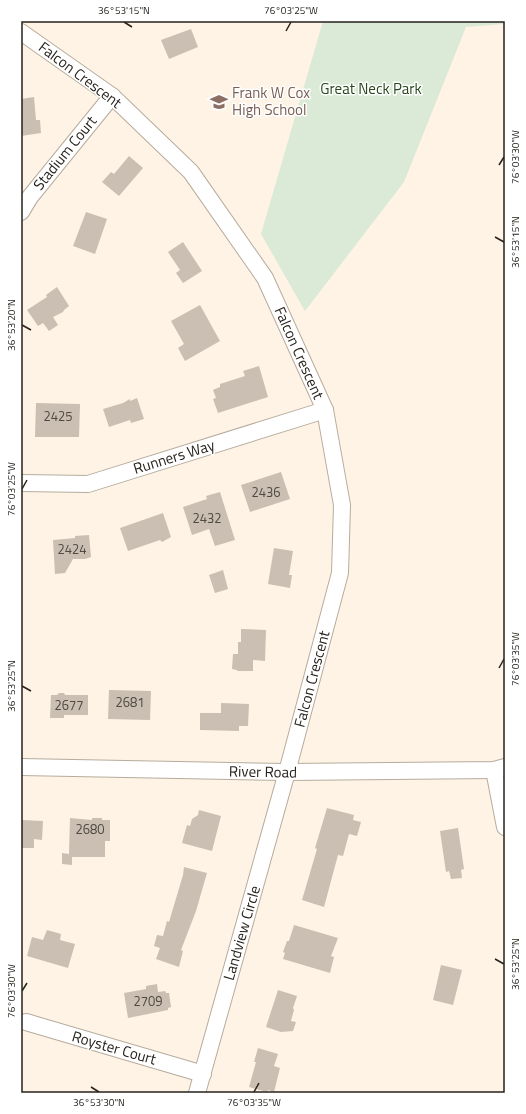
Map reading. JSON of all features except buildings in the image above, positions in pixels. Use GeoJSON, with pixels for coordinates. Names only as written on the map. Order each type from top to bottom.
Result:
{"type":"FeatureCollection","features":[{"type":"Feature","properties":{"kind":"street","name":"Falcon Crescent"},"geometry":{"type":"LineString","coordinates":[[21,32],[112,96],[191,172],[265,278],[325,410],[342,504],[340,573],[287,772]]}},
{"type":"Feature","properties":{"kind":"street","name":"Stadium Court"},"geometry":{"type":"LineString","coordinates":[[21,212],[30,197],[112,96]]}},
{"type":"Feature","properties":{"kind":"street","name":"Runners Way"},"geometry":{"type":"LineString","coordinates":[[21,483],[88,484],[325,410]]}},
{"type":"Feature","properties":{"kind":"street","name":"River Road"},"geometry":{"type":"LineString","coordinates":[[21,767],[287,772],[500,769]]}},
{"type":"Feature","properties":{"kind":"street"},"geometry":{"type":"LineString","coordinates":[[500,769],[505,827]]}},
{"type":"Feature","properties":{"kind":"street","name":"Landview Circle"},"geometry":{"type":"LineString","coordinates":[[197,1093],[287,772]]}},
{"type":"Feature","properties":{"kind":"street","name":"Royster Court"},"geometry":{"type":"LineString","coordinates":[[26,1022],[203,1074]]}},
{"type":"Feature","properties":{"kind":"green space","name":"Great Neck Park"},"geometry":{"type":"Polygon","coordinates":[[[323,21],[505,21],[505,24],[466,27],[404,182],[305,311],[261,234],[323,21]]]}},
{"type":"Feature","properties":{"kind":"place","name":"Frank W Cox High School"},"geometry":{"type":"Point","coordinates":[219,102]}}]}
